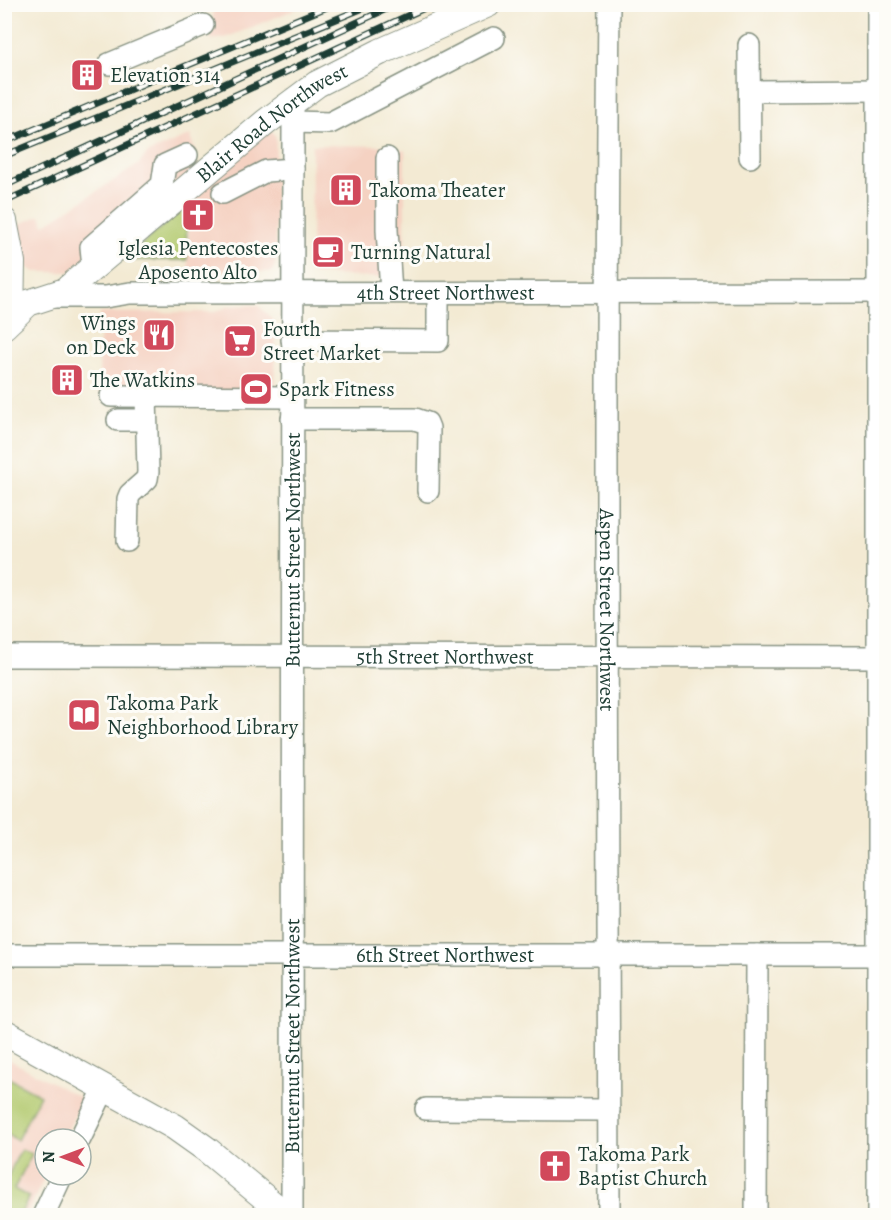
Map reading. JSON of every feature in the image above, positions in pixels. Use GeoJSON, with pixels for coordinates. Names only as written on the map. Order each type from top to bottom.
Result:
{"type":"FeatureCollection","features":[{"type":"Feature","properties":{"kind":"main road","name":"Blair Road Northwest"},"geometry":{"type":"LineString","coordinates":[[49,297],[65,291],[350,66],[488,4]]}},
{"type":"Feature","properties":{"kind":"main road"},"geometry":{"type":"LineString","coordinates":[[4,221],[12,262],[7,328]]}},
{"type":"Feature","properties":{"kind":"main road","name":"4th Street Northwest"},"geometry":{"type":"LineString","coordinates":[[7,328],[28,303],[49,297]]}},
{"type":"Feature","properties":{"kind":"main road"},"geometry":{"type":"LineString","coordinates":[[4,1032],[191,1138],[287,1215]]}},
{"type":"Feature","properties":{"kind":"street","name":"Aspen Street Northwest"},"geometry":{"type":"LineString","coordinates":[[609,4],[605,293],[609,657],[609,1215]]}},
{"type":"Feature","properties":{"kind":"street"},"geometry":{"type":"LineString","coordinates":[[878,4],[877,90],[882,292],[882,1157],[878,1215]]}},
{"type":"Feature","properties":{"kind":"street"},"geometry":{"type":"LineString","coordinates":[[109,64],[204,22]]}},
{"type":"Feature","properties":{"kind":"street"},"geometry":{"type":"LineString","coordinates":[[293,111],[330,123],[494,38]]}},
{"type":"Feature","properties":{"kind":"street"},"geometry":{"type":"LineString","coordinates":[[749,45],[750,157]]}},
{"type":"Feature","properties":{"kind":"street"},"geometry":{"type":"LineString","coordinates":[[750,91],[877,90]]}},
{"type":"Feature","properties":{"kind":"street","name":"Butternut Street Northwest"},"geometry":{"type":"LineString","coordinates":[[292,1215],[293,111]]}},
{"type":"Feature","properties":{"kind":"street"},"geometry":{"type":"LineString","coordinates":[[99,262],[92,257],[91,247],[162,185],[165,165],[187,155]]}},
{"type":"Feature","properties":{"kind":"street"},"geometry":{"type":"LineString","coordinates":[[387,158],[387,230],[391,292]]}},
{"type":"Feature","properties":{"kind":"street"},"geometry":{"type":"LineString","coordinates":[[223,194],[266,171],[293,169]]}},
{"type":"Feature","properties":{"kind":"street","name":"4th Street Northwest"},"geometry":{"type":"LineString","coordinates":[[49,297],[105,297],[130,293],[293,292],[882,292]]}},
{"type":"Feature","properties":{"kind":"street"},"geometry":{"type":"LineString","coordinates":[[292,340],[438,341],[438,292]]}},
{"type":"Feature","properties":{"kind":"street"},"geometry":{"type":"LineString","coordinates":[[111,396],[292,397]]}},
{"type":"Feature","properties":{"kind":"street"},"geometry":{"type":"LineString","coordinates":[[127,542],[128,499],[130,494],[147,479],[146,396]]}},
{"type":"Feature","properties":{"kind":"street"},"geometry":{"type":"LineString","coordinates":[[292,419],[415,419],[427,423],[429,428],[428,491]]}},
{"type":"Feature","properties":{"kind":"street"},"geometry":{"type":"LineString","coordinates":[[118,420],[147,420]]}},
{"type":"Feature","properties":{"kind":"street","name":"5th Street Northwest"},"geometry":{"type":"LineString","coordinates":[[7,656],[882,657]]}},
{"type":"Feature","properties":{"kind":"street","name":"6th Street Northwest"},"geometry":{"type":"LineString","coordinates":[[4,955],[882,955]]}},
{"type":"Feature","properties":{"kind":"street"},"geometry":{"type":"LineString","coordinates":[[756,1215],[757,955]]}},
{"type":"Feature","properties":{"kind":"street"},"geometry":{"type":"LineString","coordinates":[[86,1127],[105,1088]]}},
{"type":"Feature","properties":{"kind":"street"},"geometry":{"type":"LineString","coordinates":[[426,1109],[609,1110]]}},
{"type":"Feature","properties":{"kind":"street"},"geometry":{"type":"LineString","coordinates":[[43,1215],[56,1187]]}},
{"type":"Feature","properties":{"kind":"shaded area"},"geometry":{"type":"Polygon","coordinates":[[[214,5],[306,5],[225,38],[211,40],[214,5]]]}},
{"type":"Feature","properties":{"kind":"shaded area"},"geometry":{"type":"Polygon","coordinates":[[[271,130],[276,137],[275,265],[272,272],[188,270],[189,196],[271,130]]]}},
{"type":"Feature","properties":{"kind":"shaded area"},"geometry":{"type":"Polygon","coordinates":[[[191,135],[198,169],[69,272],[36,272],[28,268],[23,261],[15,226],[41,215],[44,225],[138,165],[148,153],[191,135]]]}},
{"type":"Feature","properties":{"kind":"shaded area"},"geometry":{"type":"Polygon","coordinates":[[[312,145],[394,146],[394,150],[405,150],[405,279],[313,274],[311,269],[312,145]]]}},
{"type":"Feature","properties":{"kind":"shaded area"},"geometry":{"type":"Polygon","coordinates":[[[258,305],[276,323],[275,395],[99,394],[100,313],[215,312],[229,306],[258,305]]]}},
{"type":"Feature","properties":{"kind":"shaded area"},"geometry":{"type":"Polygon","coordinates":[[[4,1057],[83,1099],[69,1127],[33,1127],[33,1187],[40,1187],[26,1215],[5,1215],[4,1057]]]}},
{"type":"Feature","properties":{"kind":"green space"},"geometry":{"type":"Polygon","coordinates":[[[186,206],[187,260],[123,260],[186,206]]]}},
{"type":"Feature","properties":{"kind":"green space"},"geometry":{"type":"Polygon","coordinates":[[[5,1076],[40,1095],[17,1140],[5,1133],[5,1076]]]}},
{"type":"Feature","properties":{"kind":"green space"},"geometry":{"type":"Polygon","coordinates":[[[21,1149],[32,1154],[14,1189],[29,1197],[20,1215],[5,1215],[5,1182],[21,1149]]]}},
{"type":"Feature","properties":{"kind":"railway"},"geometry":{"type":"LineString","coordinates":[[4,142],[334,4]]}},
{"type":"Feature","properties":{"kind":"railway"},"geometry":{"type":"LineString","coordinates":[[4,156],[373,4]]}},
{"type":"Feature","properties":{"kind":"railway"},"geometry":{"type":"LineString","coordinates":[[4,186],[397,4]]}},
{"type":"Feature","properties":{"kind":"railway"},"geometry":{"type":"LineString","coordinates":[[4,202],[433,4]]}},
{"type":"Feature","properties":{"kind":"place","name":"Elevation 314"},"geometry":{"type":"Point","coordinates":[87,75]}},
{"type":"Feature","properties":{"kind":"place","name":"Takoma Theater"},"geometry":{"type":"Point","coordinates":[346,190]}},
{"type":"Feature","properties":{"kind":"place","name":"Iglesia Pentecostes Aposento Alto"},"geometry":{"type":"Point","coordinates":[198,215]}},
{"type":"Feature","properties":{"kind":"place","name":"Turning Natural"},"geometry":{"type":"Point","coordinates":[328,252]}},
{"type":"Feature","properties":{"kind":"place","name":"Wings on Deck"},"geometry":{"type":"Point","coordinates":[159,335]}},
{"type":"Feature","properties":{"kind":"place","name":"Fourth Street Market"},"geometry":{"type":"Point","coordinates":[240,341]}},
{"type":"Feature","properties":{"kind":"place","name":"The Watkins"},"geometry":{"type":"Point","coordinates":[67,380]}},
{"type":"Feature","properties":{"kind":"place","name":"Spark Fitness"},"geometry":{"type":"Point","coordinates":[256,389]}},
{"type":"Feature","properties":{"kind":"place","name":"Takoma Park Neighborhood Library"},"geometry":{"type":"Point","coordinates":[84,715]}},
{"type":"Feature","properties":{"kind":"place","name":"Takoma Park Baptist Church"},"geometry":{"type":"Point","coordinates":[555,1166]}}]}
